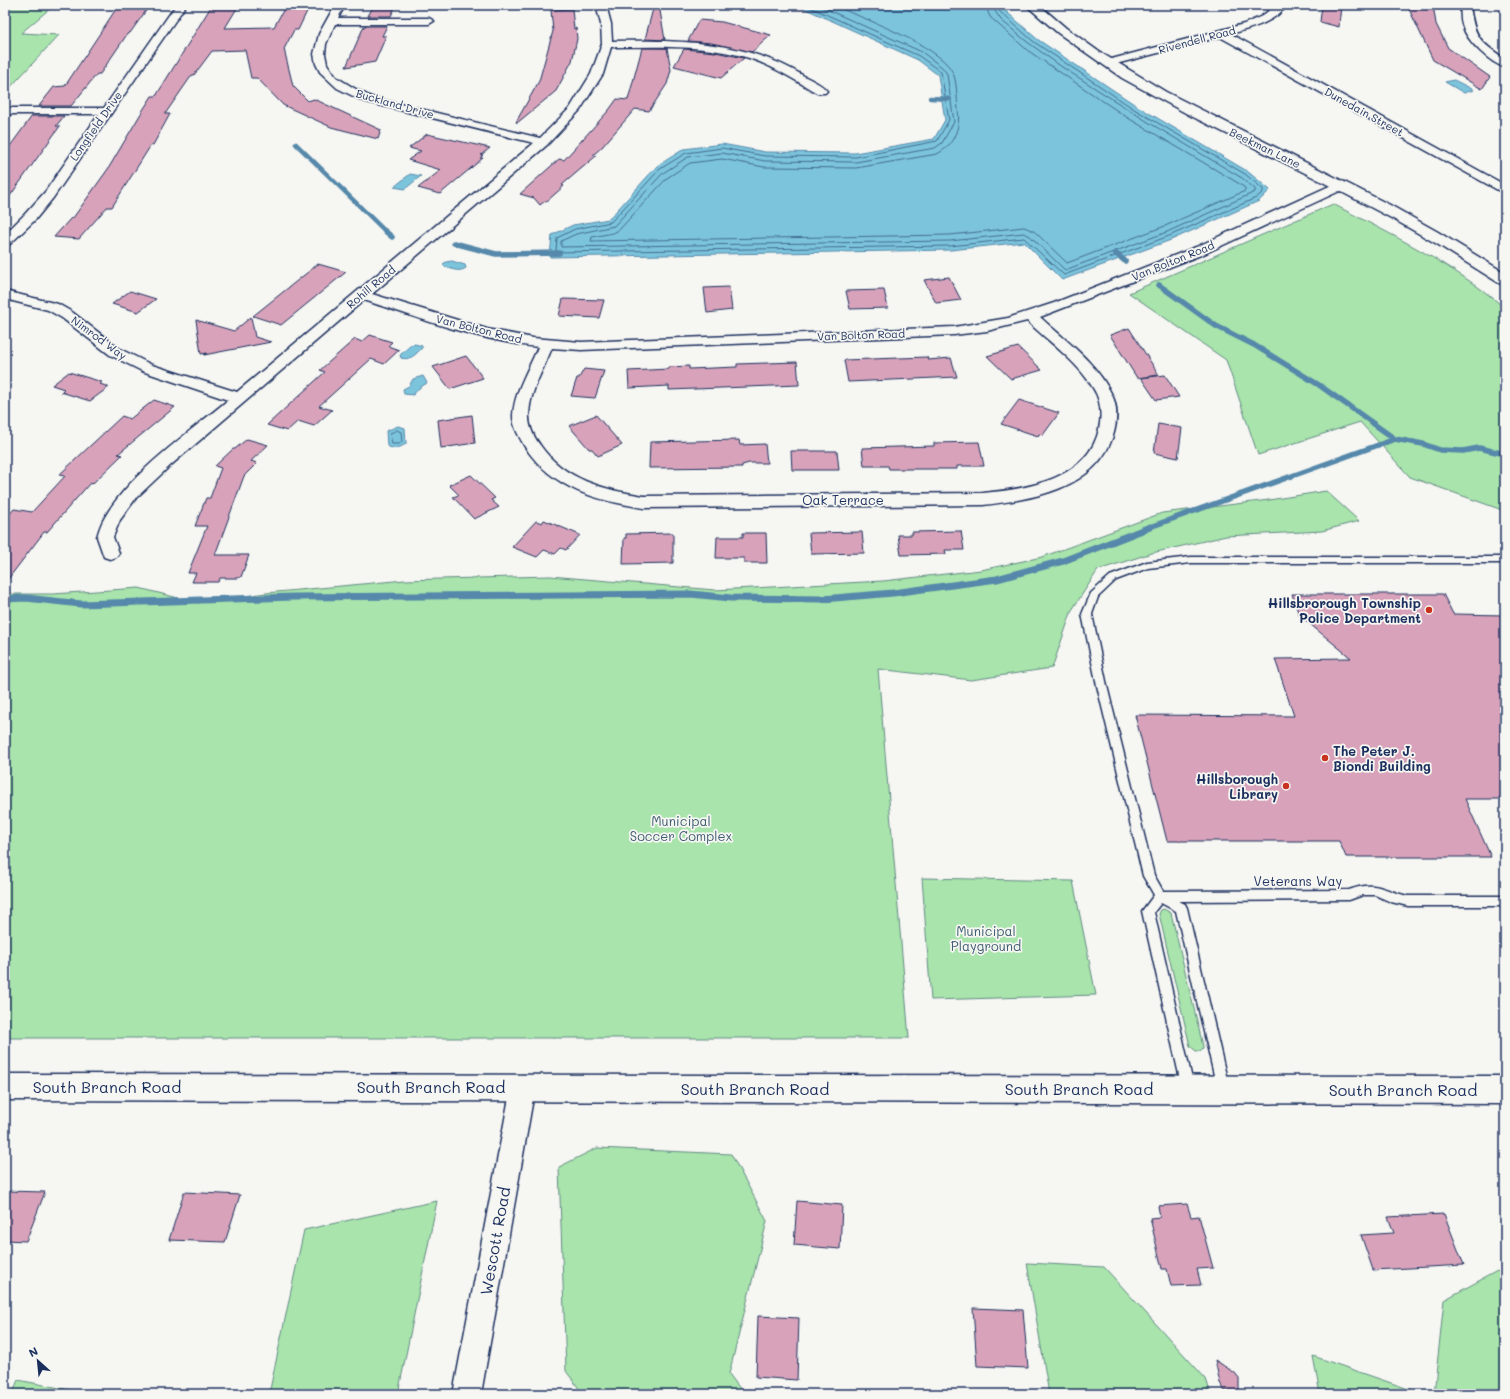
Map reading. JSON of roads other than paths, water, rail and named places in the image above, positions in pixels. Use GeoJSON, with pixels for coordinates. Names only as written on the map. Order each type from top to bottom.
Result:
{"type":"FeatureCollection","features":[{"type":"Feature","properties":{"kind":"street","name":"Longfield Drive"},"geometry":{"type":"LineString","coordinates":[[5,241],[30,217],[49,195],[180,5]]}},
{"type":"Feature","properties":{"kind":"street","name":"Buckland Drive"},"geometry":{"type":"LineString","coordinates":[[340,5],[321,44],[319,55],[322,65],[328,75],[349,91],[368,99],[390,105],[543,142]]}},
{"type":"Feature","properties":{"kind":"street","name":"Rohill Road"},"geometry":{"type":"LineString","coordinates":[[110,553],[105,537],[112,519],[130,494],[165,461],[238,398],[543,142],[574,110],[588,91],[597,74],[607,44],[606,24],[602,5]]}},
{"type":"Feature","properties":{"kind":"street","name":"Beekman Lane"},"geometry":{"type":"LineString","coordinates":[[1032,5],[1071,38],[1108,63],[1198,115],[1340,186],[1435,236],[1505,280]]}},
{"type":"Feature","properties":{"kind":"street","name":"Rivendell Road"},"geometry":{"type":"LineString","coordinates":[[1108,63],[1223,34],[1248,26],[1266,18],[1282,5]]}},
{"type":"Feature","properties":{"kind":"street"},"geometry":{"type":"LineString","coordinates":[[1465,5],[1468,26],[1476,40],[1491,54],[1505,64]]}},
{"type":"Feature","properties":{"kind":"street"},"geometry":{"type":"LineString","coordinates":[[332,21],[429,21]]}},
{"type":"Feature","properties":{"kind":"street","name":"Dunedain Street"},"geometry":{"type":"LineString","coordinates":[[1223,34],[1505,190]]}},
{"type":"Feature","properties":{"kind":"street"},"geometry":{"type":"LineString","coordinates":[[607,44],[680,43],[723,48],[744,53],[774,64],[821,91]]}},
{"type":"Feature","properties":{"kind":"street"},"geometry":{"type":"LineString","coordinates":[[5,112],[106,111]]}},
{"type":"Feature","properties":{"kind":"street","name":"Van Bolton Road"},"geometry":{"type":"LineString","coordinates":[[361,295],[478,331],[506,338],[546,344],[581,346],[954,331],[986,327],[1030,316],[1201,250],[1340,186]]}},
{"type":"Feature","properties":{"kind":"street","name":"Nimrod Way"},"geometry":{"type":"LineString","coordinates":[[5,295],[53,307],[67,315],[115,352],[147,368],[238,398]]}},
{"type":"Feature","properties":{"kind":"street","name":"Oak Terrace"},"geometry":{"type":"LineString","coordinates":[[546,344],[525,396],[521,417],[525,434],[537,455],[552,470],[571,482],[593,491],[618,498],[644,502],[983,499],[1017,496],[1049,487],[1076,474],[1095,456],[1106,436],[1109,415],[1105,395],[1092,375],[1030,316]]}},
{"type":"Feature","properties":{"kind":"street","name":"South Branch Road"},"geometry":{"type":"LineString","coordinates":[[5,1087],[1505,1090]]}},
{"type":"Feature","properties":{"kind":"street","name":"Wescott Road"},"geometry":{"type":"LineString","coordinates":[[467,1394],[523,1087]]}},
{"type":"Feature","properties":{"kind":"lane"},"geometry":{"type":"LineString","coordinates":[[1224,1090],[1181,908],[1160,896],[1149,876],[1101,679],[1087,614],[1094,594],[1113,578],[1147,565],[1191,560],[1505,560]]}},
{"type":"Feature","properties":{"kind":"lane","name":"Veterans Way"},"geometry":{"type":"LineString","coordinates":[[1160,896],[1349,895],[1362,890],[1376,890],[1391,897],[1408,901],[1505,901]]}},
{"type":"Feature","properties":{"kind":"lane"},"geometry":{"type":"LineString","coordinates":[[1160,896],[1148,911],[1188,1089]]}},
{"type":"Feature","properties":{"kind":"water"},"geometry":{"type":"Polygon","coordinates":[[[797,5],[999,5],[1037,39],[1137,106],[1247,171],[1270,190],[1259,201],[1171,240],[1062,280],[1024,242],[951,250],[550,257],[552,235],[573,225],[609,219],[657,166],[684,149],[722,144],[765,152],[855,153],[934,139],[945,120],[938,75],[918,60],[797,5]]]}},
{"type":"Feature","properties":{"kind":"water"},"geometry":{"type":"Polygon","coordinates":[[[1454,80],[1474,90],[1464,93],[1445,82],[1454,80]]]}},
{"type":"Feature","properties":{"kind":"water"},"geometry":{"type":"Polygon","coordinates":[[[410,174],[421,176],[405,189],[394,187],[410,174]]]}},
{"type":"Feature","properties":{"kind":"water"},"geometry":{"type":"Polygon","coordinates":[[[452,261],[465,265],[466,268],[455,270],[444,266],[443,264],[452,261]]]}},
{"type":"Feature","properties":{"kind":"water"},"geometry":{"type":"Polygon","coordinates":[[[415,344],[422,346],[422,348],[410,358],[401,358],[400,355],[411,345],[415,344]]]}},
{"type":"Feature","properties":{"kind":"water"},"geometry":{"type":"Polygon","coordinates":[[[423,376],[427,383],[419,388],[413,395],[404,394],[403,389],[409,386],[413,379],[423,376]]]}},
{"type":"Feature","properties":{"kind":"water"},"geometry":{"type":"Polygon","coordinates":[[[398,426],[405,428],[406,444],[396,448],[387,446],[386,431],[398,426]]]}},
{"type":"Feature","properties":{"kind":"waterway"},"geometry":{"type":"LineString","coordinates":[[930,98],[950,99]]}},
{"type":"Feature","properties":{"kind":"waterway"},"geometry":{"type":"LineString","coordinates":[[296,144],[386,232]]}},
{"type":"Feature","properties":{"kind":"waterway"},"geometry":{"type":"LineString","coordinates":[[385,231],[392,237]]}},
{"type":"Feature","properties":{"kind":"waterway"},"geometry":{"type":"LineString","coordinates":[[454,243],[496,254],[559,253]]}},
{"type":"Feature","properties":{"kind":"waterway"},"geometry":{"type":"LineString","coordinates":[[1115,253],[1125,261]]}},
{"type":"Feature","properties":{"kind":"waterway"},"geometry":{"type":"LineString","coordinates":[[1159,285],[1216,326],[1254,345],[1319,385],[1395,439]]}},
{"type":"Feature","properties":{"kind":"waterway"},"geometry":{"type":"LineString","coordinates":[[1147,528],[1395,439]]}},
{"type":"Feature","properties":{"kind":"waterway"},"geometry":{"type":"LineString","coordinates":[[1395,439],[1423,444],[1440,450],[1463,451],[1479,448],[1505,454]]}},
{"type":"Feature","properties":{"kind":"waterway"},"geometry":{"type":"LineString","coordinates":[[5,599],[26,598],[81,604],[293,597],[691,594],[731,598],[823,599],[893,593],[997,579],[1063,561],[1150,527]]}},
{"type":"Feature","properties":{"kind":"place","name":"Hillsbrorough Township Police Department"},"geometry":{"type":"Point","coordinates":[1429,610]}},
{"type":"Feature","properties":{"kind":"place","name":"The Peter J. Biondi Building"},"geometry":{"type":"Point","coordinates":[1325,758]}},
{"type":"Feature","properties":{"kind":"place","name":"Hillsborough Library"},"geometry":{"type":"Point","coordinates":[1286,786]}},
{"type":"Feature","properties":{"kind":"park label","name":"Municipal Soccer Complex"},"geometry":{"type":"Point","coordinates":[681,828]}},
{"type":"Feature","properties":{"kind":"park label","name":"Municipal Playground"},"geometry":{"type":"Point","coordinates":[986,938]}}]}
